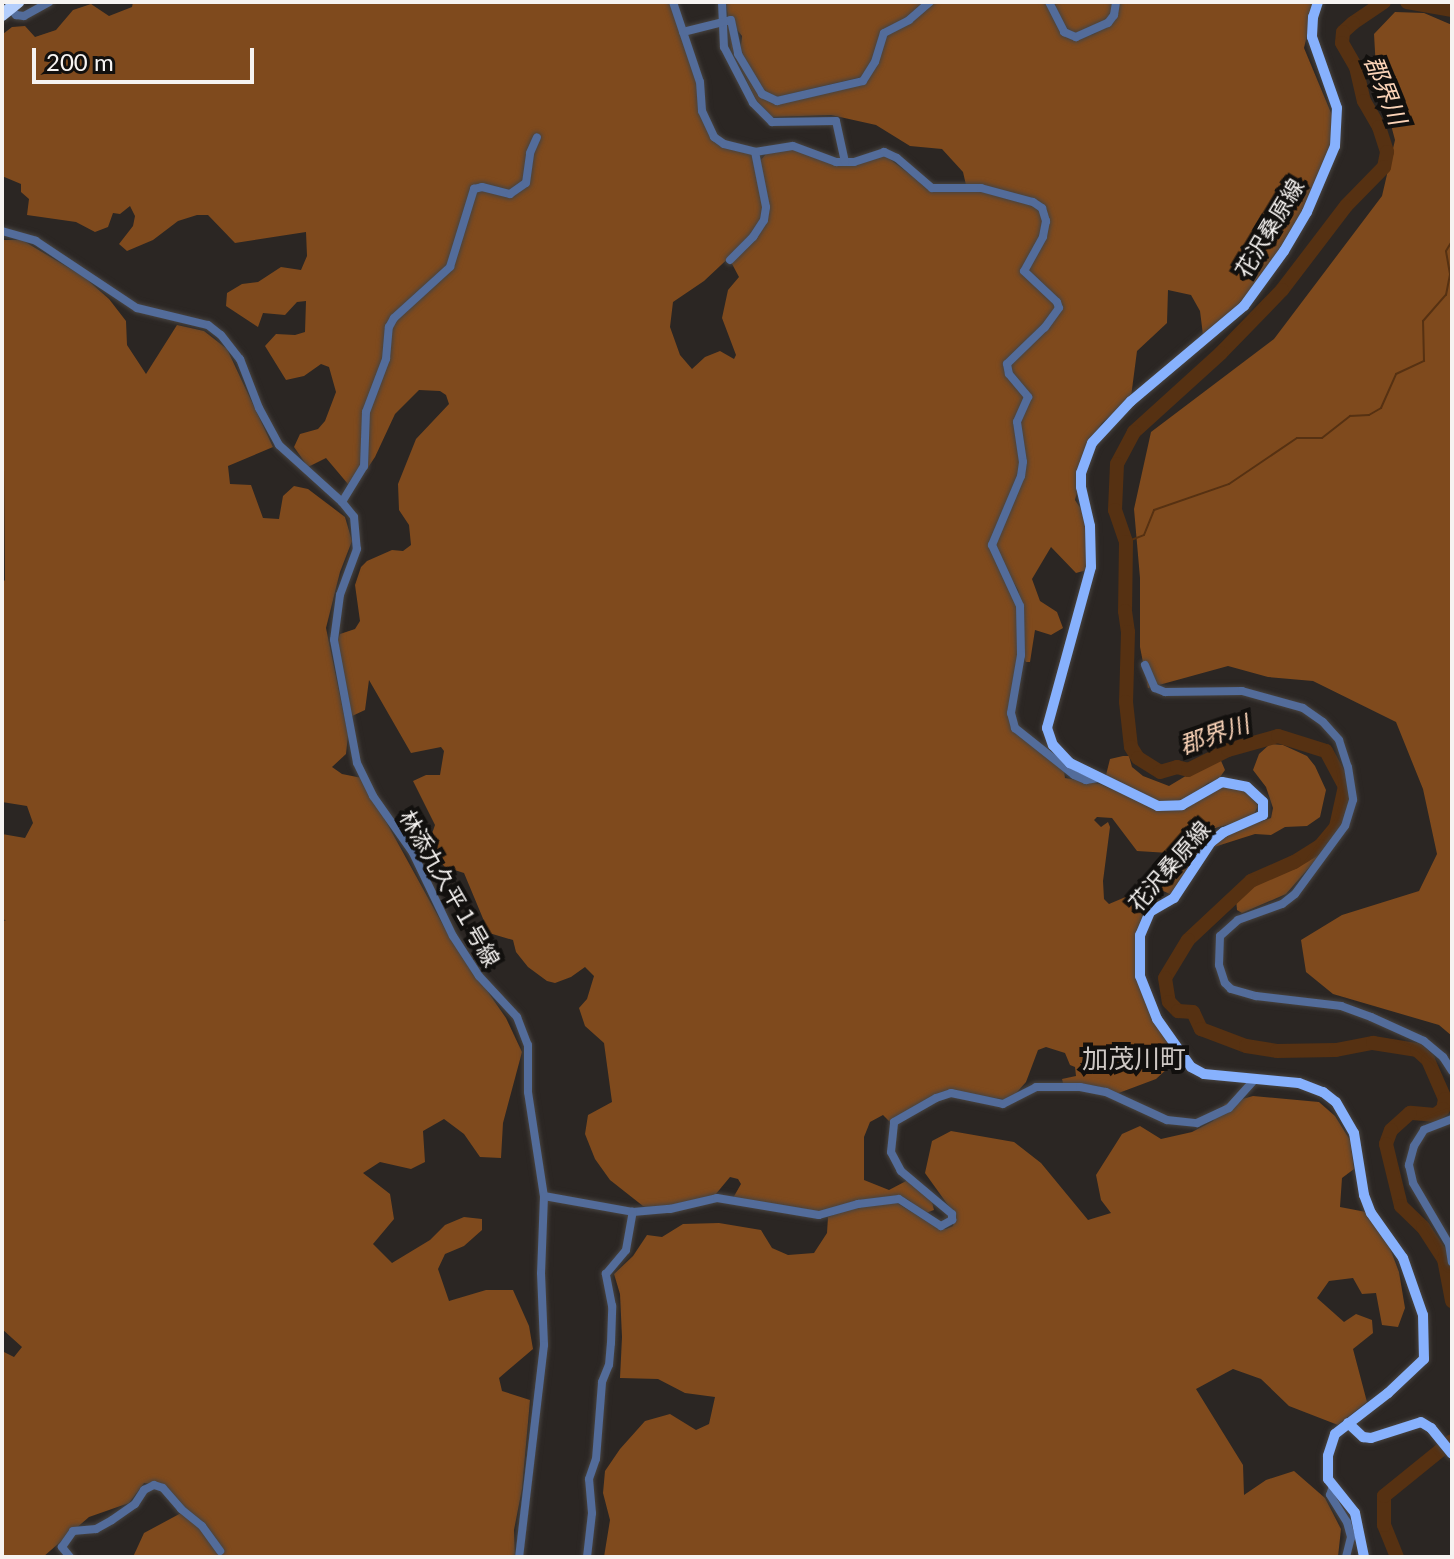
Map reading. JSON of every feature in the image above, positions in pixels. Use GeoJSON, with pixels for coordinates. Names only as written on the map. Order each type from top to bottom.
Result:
{"type":"FeatureCollection","features":[{"type":"Feature","properties":{"kind":"main road","name":"花沢桑原線"},"geometry":{"type":"LineString","coordinates":[[1318,2],[1312,37],[1334,96],[1338,128],[1335,146],[1307,212],[1284,251],[1244,306],[1105,426],[1092,443],[1081,473],[1090,526],[1091,567],[1047,728],[1059,755],[1098,778],[1167,808],[1182,805],[1222,782],[1247,787],[1263,802],[1263,815],[1224,832],[1211,842],[1174,898],[1150,912],[1144,920],[1138,955],[1140,976],[1149,1002],[1182,1058],[1204,1074],[1299,1083],[1323,1092],[1336,1102],[1354,1133],[1364,1195],[1371,1213],[1403,1258],[1423,1315],[1424,1359],[1388,1393],[1348,1423]]}},
{"type":"Feature","properties":{"kind":"main road"},"geometry":{"type":"LineString","coordinates":[[1364,1557],[1355,1513],[1328,1479],[1328,1456],[1335,1434],[1348,1423],[1363,1437],[1371,1438],[1415,1421],[1431,1428],[1452,1454]]}},
{"type":"Feature","properties":{"kind":"street"},"geometry":{"type":"LineString","coordinates":[[10,9],[16,15],[24,16],[49,2]]}},
{"type":"Feature","properties":{"kind":"street"},"geometry":{"type":"LineString","coordinates":[[673,2],[700,82],[702,111],[714,137],[724,144],[755,152],[793,146],[826,160],[845,162],[884,152],[897,158],[932,188],[981,188],[1033,202],[1045,212],[1043,237],[1024,271],[1057,302],[1059,308],[1045,327],[1007,364],[1009,374],[1028,397],[1017,422],[1023,462],[1021,476],[992,545],[1020,606],[1021,655],[1011,713],[1015,728],[1074,775],[1086,780],[1098,778]]}},
{"type":"Feature","properties":{"kind":"street"},"geometry":{"type":"LineString","coordinates":[[722,2],[720,20],[727,56],[753,103],[767,121],[836,121],[845,162]]}},
{"type":"Feature","properties":{"kind":"street"},"geometry":{"type":"LineString","coordinates":[[683,32],[720,20],[732,22],[738,54],[762,94],[777,101],[863,81],[875,62],[884,33],[909,20],[930,2]]}},
{"type":"Feature","properties":{"kind":"street"},"geometry":{"type":"LineString","coordinates":[[1049,2],[1064,32],[1076,37],[1108,23],[1114,15],[1116,2]]}},
{"type":"Feature","properties":{"kind":"street"},"geometry":{"type":"LineString","coordinates":[[342,502],[366,458],[366,412],[386,359],[389,327],[394,318],[450,267],[456,238],[474,189],[482,187],[510,194],[526,183],[530,153],[537,137]]}},
{"type":"Feature","properties":{"kind":"street"},"geometry":{"type":"LineString","coordinates":[[730,260],[753,237],[764,220],[765,196],[755,152]]}},
{"type":"Feature","properties":{"kind":"street","name":"林添九久平１号線"},"geometry":{"type":"LineString","coordinates":[[2,231],[36,241],[137,308],[208,325],[221,335],[240,359],[268,429],[279,445],[342,502],[354,517],[357,549],[340,595],[334,640],[357,763],[373,796],[413,853],[453,936],[479,976],[517,1017],[528,1045],[528,1092],[544,1196],[544,1345],[519,1557]]}},
{"type":"Feature","properties":{"kind":"street"},"geometry":{"type":"LineString","coordinates":[[1145,665],[1155,688],[1165,692],[1242,691],[1303,708],[1323,722],[1339,740],[1348,767],[1353,800],[1345,826],[1295,894],[1282,904],[1238,920],[1220,936],[1219,965],[1225,983],[1231,989],[1256,996],[1341,1006],[1371,1017],[1424,1041],[1443,1057],[1452,1071]]}},
{"type":"Feature","properties":{"kind":"street"},"geometry":{"type":"LineString","coordinates":[[544,1196],[633,1212],[670,1209],[717,1198],[819,1215],[858,1204],[899,1199],[941,1226],[952,1220],[952,1214],[901,1171],[891,1152],[894,1122],[936,1098],[951,1093],[1003,1104],[1036,1087],[1080,1087],[1106,1092],[1167,1120],[1197,1123],[1229,1108],[1255,1079]]}},
{"type":"Feature","properties":{"kind":"street"},"geometry":{"type":"LineString","coordinates":[[1452,1119],[1424,1130],[1414,1146],[1409,1165],[1413,1183],[1449,1244],[1452,1262]]}},
{"type":"Feature","properties":{"kind":"street"},"geometry":{"type":"LineString","coordinates":[[587,1557],[592,1513],[589,1479],[596,1459],[602,1382],[609,1365],[611,1343],[612,1306],[606,1274],[626,1250],[633,1212]]}},
{"type":"Feature","properties":{"kind":"street"},"geometry":{"type":"LineString","coordinates":[[70,1557],[62,1547],[73,1531],[96,1529],[112,1520],[135,1504],[144,1490],[154,1485],[163,1488],[181,1509],[202,1526],[220,1551]]}},
{"type":"Feature","properties":{"kind":"street"},"geometry":{"type":"LineString","coordinates":[[1333,1486],[1330,1495],[1347,1522],[1351,1537],[1346,1557]]}},
{"type":"Feature","properties":{"kind":"shaded area"},"geometry":{"type":"Polygon","coordinates":[[[133,2],[671,2],[699,86],[702,115],[714,141],[750,152],[765,209],[752,236],[704,281],[673,302],[670,327],[680,355],[692,369],[705,357],[720,351],[734,359],[736,355],[722,318],[728,290],[739,277],[731,262],[755,238],[767,218],[767,197],[759,162],[766,154],[791,148],[825,162],[848,165],[883,154],[931,190],[972,189],[1032,204],[1042,210],[1045,220],[1041,236],[1022,270],[1057,307],[1041,329],[1006,362],[1006,371],[1026,398],[1015,421],[1021,465],[990,543],[1018,607],[1019,655],[1009,709],[1011,724],[1015,732],[1064,771],[1065,778],[1100,784],[1157,809],[1183,809],[1222,786],[1250,792],[1258,806],[1252,818],[1208,830],[1185,854],[1137,851],[1112,818],[1097,817],[1094,820],[1101,827],[1108,822],[1110,827],[1103,881],[1104,899],[1109,904],[1135,893],[1140,883],[1149,878],[1172,879],[1210,833],[1220,830],[1172,895],[1161,890],[1156,892],[1158,902],[1143,916],[1136,940],[1137,975],[1153,1020],[1175,1054],[1168,1068],[1156,1079],[1116,1094],[1097,1086],[1063,1083],[1062,1079],[1076,1076],[1075,1067],[1070,1065],[1065,1053],[1046,1047],[1038,1050],[1026,1082],[1010,1100],[944,1091],[894,1120],[889,1121],[883,1115],[870,1122],[864,1137],[864,1180],[889,1190],[908,1180],[931,1198],[934,1210],[926,1213],[907,1199],[896,1197],[861,1200],[827,1211],[803,1213],[733,1198],[741,1184],[738,1179],[730,1177],[715,1195],[659,1211],[643,1206],[610,1180],[595,1159],[585,1134],[588,1115],[612,1102],[604,1043],[585,1026],[579,1008],[587,999],[594,976],[585,967],[555,983],[547,981],[528,967],[516,952],[513,940],[489,933],[464,873],[445,867],[433,854],[429,842],[435,825],[413,781],[426,775],[440,775],[444,751],[441,747],[411,753],[369,680],[365,710],[350,717],[343,684],[338,640],[340,634],[355,629],[360,621],[355,585],[361,567],[392,550],[403,551],[411,545],[409,525],[399,510],[398,484],[416,439],[449,404],[446,395],[440,391],[419,390],[395,414],[375,457],[353,490],[326,458],[308,467],[294,447],[300,434],[318,429],[325,421],[336,392],[329,367],[321,364],[304,376],[286,380],[265,346],[276,334],[305,332],[306,301],[297,302],[285,315],[263,313],[258,327],[226,306],[227,293],[242,284],[258,282],[281,267],[301,270],[307,256],[306,232],[235,243],[208,215],[197,215],[178,221],[153,240],[127,251],[119,244],[133,226],[135,216],[130,206],[120,214],[113,213],[108,227],[95,232],[76,222],[27,215],[29,199],[21,192],[21,184],[2,176],[3,34],[12,27],[25,26],[35,37],[56,30],[73,10],[91,4],[109,16],[132,7],[133,2]]]}},
{"type":"Feature","properties":{"kind":"shaded area"},"geometry":{"type":"Polygon","coordinates":[[[726,2],[928,2],[908,19],[883,32],[866,76],[768,99],[740,54],[742,36],[728,18],[726,2]]]}},
{"type":"Feature","properties":{"kind":"shaded area"},"geometry":{"type":"Polygon","coordinates":[[[932,2],[1047,2],[1064,33],[1076,39],[1094,34],[1110,24],[1117,2],[1315,2],[1304,48],[1334,120],[1330,149],[1310,199],[1256,286],[1241,304],[1203,335],[1200,311],[1191,295],[1168,290],[1167,323],[1137,351],[1131,397],[1102,423],[1090,441],[1075,500],[1085,515],[1087,570],[1076,573],[1051,547],[1032,579],[1040,601],[1057,612],[1063,628],[1051,635],[1035,630],[1030,662],[1026,662],[1023,656],[1022,606],[1018,590],[994,548],[1019,487],[1020,417],[1030,401],[1008,366],[1060,308],[1027,273],[1040,246],[1043,206],[966,185],[963,172],[942,149],[910,146],[876,125],[831,115],[772,117],[756,100],[731,48],[728,24],[734,44],[767,101],[862,83],[883,37],[932,2]]]}},
{"type":"Feature","properties":{"kind":"shaded area"},"geometry":{"type":"Polygon","coordinates":[[[1050,2],[1113,2],[1113,15],[1087,34],[1070,34],[1050,2]]]}},
{"type":"Feature","properties":{"kind":"shaded area"},"geometry":{"type":"Polygon","coordinates":[[[1395,12],[1424,13],[1452,25],[1452,1036],[1439,1025],[1333,994],[1306,972],[1301,940],[1342,915],[1419,891],[1437,854],[1423,789],[1396,722],[1313,681],[1268,677],[1228,666],[1148,688],[1140,647],[1140,578],[1134,509],[1151,432],[1274,339],[1382,196],[1395,140],[1376,69],[1374,34],[1395,12]]]}},
{"type":"Feature","properties":{"kind":"shaded area"},"geometry":{"type":"Polygon","coordinates":[[[2,240],[22,240],[84,277],[109,299],[126,321],[127,345],[146,374],[177,325],[204,331],[227,349],[273,447],[228,466],[230,484],[251,485],[263,518],[279,519],[283,496],[294,486],[308,489],[345,517],[352,541],[340,572],[326,628],[348,735],[346,754],[332,767],[342,774],[362,778],[449,936],[506,1018],[522,1052],[503,1123],[501,1158],[480,1157],[464,1134],[444,1119],[423,1131],[425,1162],[411,1169],[380,1162],[363,1173],[390,1194],[394,1219],[373,1244],[392,1263],[430,1240],[445,1225],[464,1217],[482,1219],[482,1230],[464,1246],[445,1254],[438,1269],[449,1301],[486,1290],[513,1290],[529,1326],[533,1349],[499,1378],[502,1391],[530,1400],[522,1489],[514,1530],[515,1557],[133,1557],[144,1533],[183,1512],[161,1484],[144,1483],[129,1503],[89,1517],[43,1557],[2,1557],[2,1351],[14,1357],[22,1347],[2,1329],[2,920],[6,921],[2,918],[2,834],[25,838],[33,823],[27,806],[2,802],[2,583],[5,580],[2,240]]]}},
{"type":"Feature","properties":{"kind":"shaded area"},"geometry":{"type":"Polygon","coordinates":[[[1270,744],[1283,745],[1307,756],[1315,766],[1326,790],[1320,817],[1307,826],[1285,827],[1271,835],[1255,834],[1214,847],[1214,843],[1235,831],[1271,818],[1273,808],[1266,787],[1253,770],[1259,754],[1270,744]]]}},
{"type":"Feature","properties":{"kind":"shaded area"},"geometry":{"type":"Polygon","coordinates":[[[1129,756],[1132,767],[1143,776],[1169,786],[1219,756],[1225,770],[1218,780],[1208,783],[1185,800],[1168,805],[1105,779],[1110,759],[1129,756]]]}},
{"type":"Feature","properties":{"kind":"shaded area"},"geometry":{"type":"Polygon","coordinates":[[[1317,852],[1320,855],[1286,894],[1242,913],[1237,910],[1236,899],[1242,892],[1305,862],[1317,852]]]}},
{"type":"Feature","properties":{"kind":"shaded area"},"geometry":{"type":"Polygon","coordinates":[[[1253,1096],[1319,1102],[1335,1116],[1350,1140],[1354,1169],[1342,1178],[1340,1207],[1366,1212],[1388,1243],[1399,1272],[1405,1308],[1398,1327],[1382,1325],[1376,1293],[1362,1294],[1353,1278],[1329,1281],[1317,1298],[1344,1322],[1356,1314],[1372,1320],[1373,1333],[1353,1349],[1367,1402],[1338,1425],[1289,1406],[1261,1379],[1233,1369],[1196,1389],[1243,1465],[1244,1495],[1266,1480],[1294,1471],[1325,1498],[1341,1529],[1338,1557],[604,1557],[610,1520],[603,1493],[605,1471],[620,1449],[645,1421],[670,1414],[696,1430],[709,1424],[715,1397],[685,1393],[658,1379],[620,1378],[620,1294],[614,1274],[633,1256],[647,1235],[662,1237],[683,1224],[719,1223],[761,1230],[772,1248],[788,1255],[814,1253],[827,1233],[828,1217],[862,1205],[897,1203],[939,1229],[946,1229],[953,1226],[955,1215],[925,1173],[932,1141],[951,1131],[1014,1142],[1041,1163],[1088,1220],[1111,1213],[1101,1200],[1096,1175],[1122,1134],[1140,1126],[1161,1139],[1192,1132],[1213,1121],[1225,1104],[1253,1096]]]}},
{"type":"Feature","properties":{"kind":"waterway","name":"郡界川"},"geometry":{"type":"LineString","coordinates":[[1384,2],[1343,32],[1342,43],[1356,67],[1364,101],[1379,127],[1387,152],[1384,167],[1346,206],[1282,290],[1221,353],[1134,432],[1117,464],[1115,510],[1126,542],[1126,702],[1131,747],[1138,758],[1160,772],[1177,767],[1188,770],[1228,750],[1278,736],[1326,751],[1345,786],[1336,827],[1320,846],[1294,862],[1251,881],[1188,940],[1165,978],[1169,1002],[1178,1011],[1193,1012],[1201,1029],[1246,1046],[1277,1051],[1336,1050],[1373,1043],[1417,1050],[1428,1060],[1445,1099],[1443,1109],[1435,1115],[1410,1113],[1391,1130],[1386,1144],[1401,1206],[1423,1227],[1444,1259],[1452,1301]]}},
{"type":"Feature","properties":{"kind":"waterway","name":"郡界川"},"geometry":{"type":"LineString","coordinates":[[1407,2],[1452,10]]}},
{"type":"Feature","properties":{"kind":"waterway"},"geometry":{"type":"LineString","coordinates":[[1126,542],[1144,535],[1154,510],[1229,484],[1297,438],[1322,438],[1350,416],[1369,415],[1381,408],[1396,374],[1424,361],[1423,321],[1446,295],[1450,274],[1446,251],[1452,241]]}},
{"type":"Feature","properties":{"kind":"waterway","name":"郡界川"},"geometry":{"type":"LineString","coordinates":[[1397,1557],[1384,1525],[1384,1496],[1452,1441]]}},
{"type":"Feature","properties":{"kind":"district","name":"加茂川町"},"geometry":{"type":"Point","coordinates":[1134,1059]}}]}
